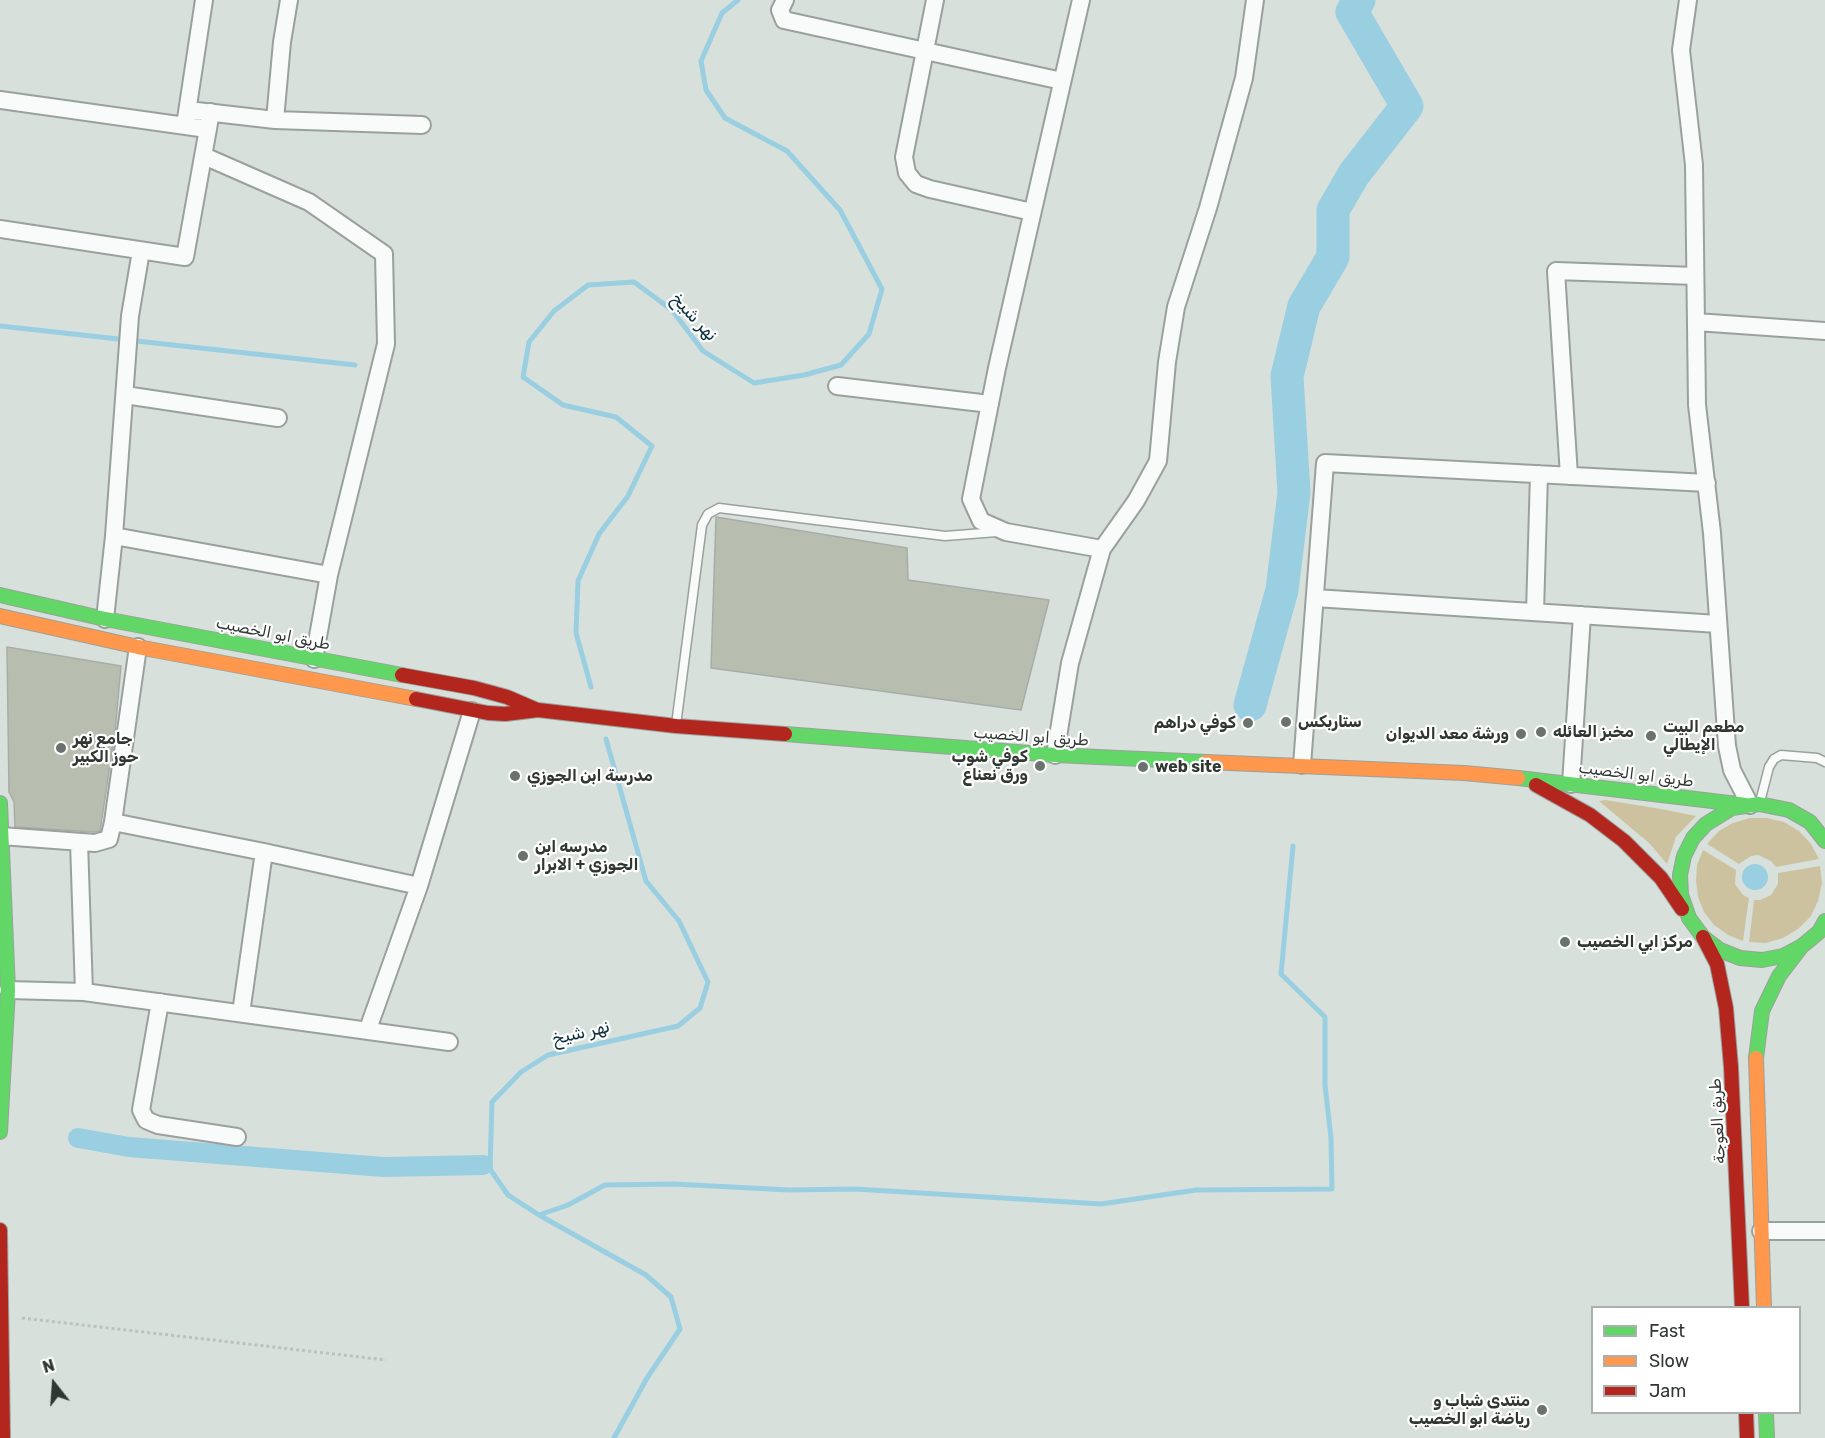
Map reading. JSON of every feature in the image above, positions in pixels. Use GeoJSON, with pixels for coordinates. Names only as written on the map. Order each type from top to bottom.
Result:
{"type":"FeatureCollection","features":[{"type":"Feature","properties":{"kind":"main road","name":"طريق ابو الخصيب"},"geometry":{"type":"LineString","coordinates":[[0,595],[105,619],[474,688],[507,697],[538,710]]}},
{"type":"Feature","properties":{"kind":"main road","name":"طريق ابو الخصيب"},"geometry":{"type":"LineString","coordinates":[[0,616],[138,647],[472,711],[505,714],[538,710],[676,726],[1055,755],[1404,769],[1523,778],[1755,804],[1813,807]]}},
{"type":"Feature","properties":{"kind":"main road","name":"طريق ابو الخصيب"},"geometry":{"type":"LineString","coordinates":[[1523,778],[1590,815],[1616,834],[1661,878],[1689,918]]}},
{"type":"Feature","properties":{"kind":"main road"},"geometry":{"type":"LineString","coordinates":[[0,803],[8,990],[3,1031],[0,1132]]}},
{"type":"Feature","properties":{"kind":"main road"},"geometry":{"type":"LineString","coordinates":[[1689,918],[1681,895],[1680,875],[1684,856],[1693,838],[1706,824],[1723,812],[1755,804],[1789,810],[1810,822],[1825,841]]}},
{"type":"Feature","properties":{"kind":"main road","name":"طريق العوجة"},"geometry":{"type":"LineString","coordinates":[[1689,918],[1717,964],[1726,1008],[1731,1067],[1742,1306]]}},
{"type":"Feature","properties":{"kind":"main road"},"geometry":{"type":"LineString","coordinates":[[1764,1306],[1756,1049],[1762,1011],[1779,976],[1802,946],[1823,926]]}},
{"type":"Feature","properties":{"kind":"main road"},"geometry":{"type":"LineString","coordinates":[[1703,938],[1720,950],[1740,958],[1762,960],[1783,956],[1802,946]]}},
{"type":"Feature","properties":{"kind":"main road"},"geometry":{"type":"LineString","coordinates":[[0,1230],[3,1438]]}},
{"type":"Feature","properties":{"kind":"main road"},"geometry":{"type":"LineString","coordinates":[[1746,1414],[1747,1438]]}},
{"type":"Feature","properties":{"kind":"main road"},"geometry":{"type":"LineString","coordinates":[[1766,1414],[1767,1438]]}},
{"type":"Feature","properties":{"kind":"street"},"geometry":{"type":"LineString","coordinates":[[187,117],[204,0]]}},
{"type":"Feature","properties":{"kind":"street"},"geometry":{"type":"LineString","coordinates":[[275,120],[282,42],[289,0]]}},
{"type":"Feature","properties":{"kind":"street"},"geometry":{"type":"LineString","coordinates":[[785,0],[780,10],[784,20],[1062,81]]}},
{"type":"Feature","properties":{"kind":"street"},"geometry":{"type":"LineString","coordinates":[[935,0],[904,157],[906,173],[916,184],[930,189],[1032,212]]}},
{"type":"Feature","properties":{"kind":"street"},"geometry":{"type":"LineString","coordinates":[[1081,0],[1032,212],[971,499],[981,521],[1006,531],[1102,549]]}},
{"type":"Feature","properties":{"kind":"street"},"geometry":{"type":"LineString","coordinates":[[1055,755],[1070,663],[1102,549],[1136,501],[1158,461],[1167,362],[1176,307],[1208,208],[1244,78],[1255,0]]}},
{"type":"Feature","properties":{"kind":"street"},"geometry":{"type":"LineString","coordinates":[[1688,0],[1681,50],[1694,165],[1697,405],[1712,533],[1727,746],[1732,770],[1755,804]]}},
{"type":"Feature","properties":{"kind":"street"},"geometry":{"type":"LineString","coordinates":[[0,100],[209,120],[422,125]]}},
{"type":"Feature","properties":{"kind":"street"},"geometry":{"type":"LineString","coordinates":[[0,229],[185,257],[209,120]]}},
{"type":"Feature","properties":{"kind":"street"},"geometry":{"type":"LineString","coordinates":[[204,156],[309,202],[384,254],[386,344],[329,575],[314,659]]}},
{"type":"Feature","properties":{"kind":"street"},"geometry":{"type":"LineString","coordinates":[[105,619],[114,536],[130,316],[141,251]]}},
{"type":"Feature","properties":{"kind":"street"},"geometry":{"type":"LineString","coordinates":[[1569,476],[1556,270],[1695,276]]}},
{"type":"Feature","properties":{"kind":"street"},"geometry":{"type":"LineString","coordinates":[[1696,322],[1825,331]]}},
{"type":"Feature","properties":{"kind":"street"},"geometry":{"type":"LineString","coordinates":[[837,386],[990,404]]}},
{"type":"Feature","properties":{"kind":"street"},"geometry":{"type":"LineString","coordinates":[[125,395],[278,418]]}},
{"type":"Feature","properties":{"kind":"street"},"geometry":{"type":"LineString","coordinates":[[1302,765],[1325,463],[1707,483]]}},
{"type":"Feature","properties":{"kind":"street"},"geometry":{"type":"LineString","coordinates":[[1535,612],[1539,474]]}},
{"type":"Feature","properties":{"kind":"street"},"geometry":{"type":"LineString","coordinates":[[114,536],[329,575]]}},
{"type":"Feature","properties":{"kind":"street"},"geometry":{"type":"LineString","coordinates":[[1315,598],[1718,624]]}},
{"type":"Feature","properties":{"kind":"street"},"geometry":{"type":"LineString","coordinates":[[1572,784],[1582,615]]}},
{"type":"Feature","properties":{"kind":"street"},"geometry":{"type":"LineString","coordinates":[[1,836],[94,843],[109,839],[138,647]]}},
{"type":"Feature","properties":{"kind":"street"},"geometry":{"type":"LineString","coordinates":[[368,1029],[419,886],[472,711]]}},
{"type":"Feature","properties":{"kind":"street"},"geometry":{"type":"LineString","coordinates":[[113,822],[419,886]]}},
{"type":"Feature","properties":{"kind":"street"},"geometry":{"type":"LineString","coordinates":[[79,842],[84,992]]}},
{"type":"Feature","properties":{"kind":"street"},"geometry":{"type":"LineString","coordinates":[[241,1013],[264,852]]}},
{"type":"Feature","properties":{"kind":"street"},"geometry":{"type":"LineString","coordinates":[[8,990],[84,992],[368,1029],[449,1042]]}},
{"type":"Feature","properties":{"kind":"street"},"geometry":{"type":"LineString","coordinates":[[160,1002],[141,1110],[146,1120],[158,1125],[237,1137]]}},
{"type":"Feature","properties":{"kind":"street"},"geometry":{"type":"LineString","coordinates":[[1761,1231],[1825,1231]]}},
{"type":"Feature","properties":{"kind":"lane"},"geometry":{"type":"LineString","coordinates":[[676,726],[702,525],[708,514],[719,508],[945,536],[1006,531]]}},
{"type":"Feature","properties":{"kind":"lane"},"geometry":{"type":"LineString","coordinates":[[1755,804],[1764,793],[1769,767],[1774,759],[1781,755],[1817,758],[1825,762]]}},
{"type":"Feature","properties":{"kind":"path"},"geometry":{"type":"LineString","coordinates":[[2,1316],[386,1360]]}},
{"type":"Feature","properties":{"kind":"shaded area"},"geometry":{"type":"Polygon","coordinates":[[[1605,800],[1696,816],[1676,837],[1667,864],[1649,843],[1599,801],[1605,800]]]}},
{"type":"Feature","properties":{"kind":"shaded area"},"geometry":{"type":"Polygon","coordinates":[[[1750,818],[1767,818],[1784,822],[1799,831],[1811,844],[1819,859],[1776,867],[1771,861],[1758,855],[1751,856],[1739,864],[1707,844],[1719,831],[1733,823],[1750,818]]]}},
{"type":"Feature","properties":{"kind":"shaded area"},"geometry":{"type":"Polygon","coordinates":[[[1703,850],[1736,870],[1735,884],[1743,895],[1749,898],[1743,941],[1728,935],[1714,925],[1704,912],[1698,897],[1696,881],[1697,865],[1703,850]]]}},
{"type":"Feature","properties":{"kind":"shaded area"},"geometry":{"type":"Polygon","coordinates":[[[1820,866],[1822,883],[1818,901],[1811,916],[1798,929],[1783,938],[1766,943],[1749,942],[1754,900],[1771,895],[1778,884],[1778,873],[1820,866]]]}},
{"type":"Feature","properties":{"kind":"water"},"geometry":{"type":"Polygon","coordinates":[[[1755,864],[1765,867],[1768,877],[1765,887],[1755,890],[1745,887],[1742,877],[1745,867],[1755,864]]]}},
{"type":"Feature","properties":{"kind":"building"},"geometry":{"type":"Polygon","coordinates":[[[716,517],[907,548],[908,580],[1049,600],[1021,710],[711,668],[716,517]]]}},
{"type":"Feature","properties":{"kind":"building","name":"جامع نهر حوز الكبير"},"geometry":{"type":"Polygon","coordinates":[[[7,647],[121,666],[115,732],[100,831],[15,827],[14,802],[9,792],[7,647]]]}},
{"type":"Feature","properties":{"kind":"waterway","name":"نهر شيخ"},"geometry":{"type":"LineString","coordinates":[[591,687],[576,633],[578,581],[599,534],[628,496],[652,446],[616,417],[563,405],[523,377],[529,342],[554,311],[588,285],[634,282],[672,310],[703,351],[754,383],[804,375],[841,365],[869,334],[882,289],[840,210],[787,151],[725,118],[706,90],[701,61],[722,13],[738,0]]}},
{"type":"Feature","properties":{"kind":"waterway"},"geometry":{"type":"LineString","coordinates":[[1250,705],[1282,590],[1294,493],[1287,376],[1304,306],[1333,257],[1333,210],[1354,174],[1407,106],[1352,12],[1359,0]]}},
{"type":"Feature","properties":{"kind":"waterway"},"geometry":{"type":"LineString","coordinates":[[0,326],[355,365]]}},
{"type":"Feature","properties":{"kind":"waterway","name":"نهر شيخ"},"geometry":{"type":"LineString","coordinates":[[606,739],[646,881],[679,921],[708,982],[700,1008],[678,1026],[548,1055],[521,1072],[492,1102],[490,1169],[508,1195],[646,1275],[671,1297],[680,1329],[647,1378],[614,1438]]}},
{"type":"Feature","properties":{"kind":"waterway"},"geometry":{"type":"LineString","coordinates":[[539,1215],[568,1205],[605,1185],[674,1184],[789,1190],[855,1189],[1101,1204],[1196,1190],[1332,1189],[1331,1138],[1325,1085],[1325,1017],[1281,974],[1293,846]]}},
{"type":"Feature","properties":{"kind":"waterway"},"geometry":{"type":"LineString","coordinates":[[78,1138],[129,1147],[384,1167],[483,1165]]}},
{"type":"Feature","properties":{"kind":"traffic: fast"},"geometry":{"type":"LineString","coordinates":[[0,595],[105,619],[402,675]]}},
{"type":"Feature","properties":{"kind":"traffic: fast"},"geometry":{"type":"LineString","coordinates":[[785,734],[1055,755],[1206,762]]}},
{"type":"Feature","properties":{"kind":"traffic: fast"},"geometry":{"type":"LineString","coordinates":[[1518,778],[1746,805]]}},
{"type":"Feature","properties":{"kind":"traffic: fast"},"geometry":{"type":"LineString","coordinates":[[0,803],[8,990],[0,1132]]}},
{"type":"Feature","properties":{"kind":"traffic: fast"},"geometry":{"type":"LineString","coordinates":[[1825,841],[1810,822],[1789,810],[1759,804],[1732,808],[1706,824],[1693,838],[1684,856],[1680,875],[1681,895],[1689,918],[1703,937],[1720,950],[1740,958],[1762,960],[1783,956],[1802,946],[1819,932],[1825,921]]}},
{"type":"Feature","properties":{"kind":"traffic: fast"},"geometry":{"type":"LineString","coordinates":[[1756,1058],[1762,1011],[1779,976],[1802,946]]}},
{"type":"Feature","properties":{"kind":"traffic: fast"},"geometry":{"type":"LineString","coordinates":[[1766,1414],[1767,1438]]}},
{"type":"Feature","properties":{"kind":"traffic: slow"},"geometry":{"type":"LineString","coordinates":[[0,616],[138,647],[416,699]]}},
{"type":"Feature","properties":{"kind":"traffic: slow"},"geometry":{"type":"LineString","coordinates":[[1206,762],[1464,773],[1518,778]]}},
{"type":"Feature","properties":{"kind":"traffic: slow"},"geometry":{"type":"LineString","coordinates":[[1756,1058],[1764,1306]]}},
{"type":"Feature","properties":{"kind":"traffic: jam"},"geometry":{"type":"LineString","coordinates":[[402,675],[474,688],[507,697],[535,709]]}},
{"type":"Feature","properties":{"kind":"traffic: jam"},"geometry":{"type":"LineString","coordinates":[[416,699],[488,713],[505,714],[538,710],[676,726],[785,734]]}},
{"type":"Feature","properties":{"kind":"traffic: jam"},"geometry":{"type":"LineString","coordinates":[[1536,785],[1590,815],[1624,841],[1661,878],[1682,909]]}},
{"type":"Feature","properties":{"kind":"traffic: jam"},"geometry":{"type":"LineString","coordinates":[[1703,937],[1717,964],[1726,1008],[1731,1067],[1742,1306]]}},
{"type":"Feature","properties":{"kind":"traffic: jam"},"geometry":{"type":"LineString","coordinates":[[0,1230],[3,1438]]}},
{"type":"Feature","properties":{"kind":"traffic: jam"},"geometry":{"type":"LineString","coordinates":[[1746,1414],[1747,1438]]}},
{"type":"Feature","properties":{"kind":"place","name":"ستاربكس"},"geometry":{"type":"Point","coordinates":[1286,722]}},
{"type":"Feature","properties":{"kind":"place","name":"كوفي دراهم"},"geometry":{"type":"Point","coordinates":[1248,723]}},
{"type":"Feature","properties":{"kind":"place","name":"مخبز العائله"},"geometry":{"type":"Point","coordinates":[1541,732]}},
{"type":"Feature","properties":{"kind":"place","name":"ورشة معد الديوان"},"geometry":{"type":"Point","coordinates":[1521,734]}},
{"type":"Feature","properties":{"kind":"place","name":"مطعم البيت الإيطالي"},"geometry":{"type":"Point","coordinates":[1651,736]}},
{"type":"Feature","properties":{"kind":"place","name":"جامع نهر حوز الكبير"},"geometry":{"type":"Point","coordinates":[61,748]}},
{"type":"Feature","properties":{"kind":"place","name":"كوفي شوب ورق نعناع"},"geometry":{"type":"Point","coordinates":[1040,766]}},
{"type":"Feature","properties":{"kind":"place","name":"web site"},"geometry":{"type":"Point","coordinates":[1143,767]}},
{"type":"Feature","properties":{"kind":"place","name":"مدرسة ابن الجوزي"},"geometry":{"type":"Point","coordinates":[515,776]}},
{"type":"Feature","properties":{"kind":"place","name":"مدرسه ابن الجوزي + الابرار"},"geometry":{"type":"Point","coordinates":[523,856]}},
{"type":"Feature","properties":{"kind":"place","name":"مركز ابي الخصيب"},"geometry":{"type":"Point","coordinates":[1565,942]}},
{"type":"Feature","properties":{"kind":"place","name":"منتدى شباب و رياضة ابو الخصيب"},"geometry":{"type":"Point","coordinates":[1542,1410]}}]}
